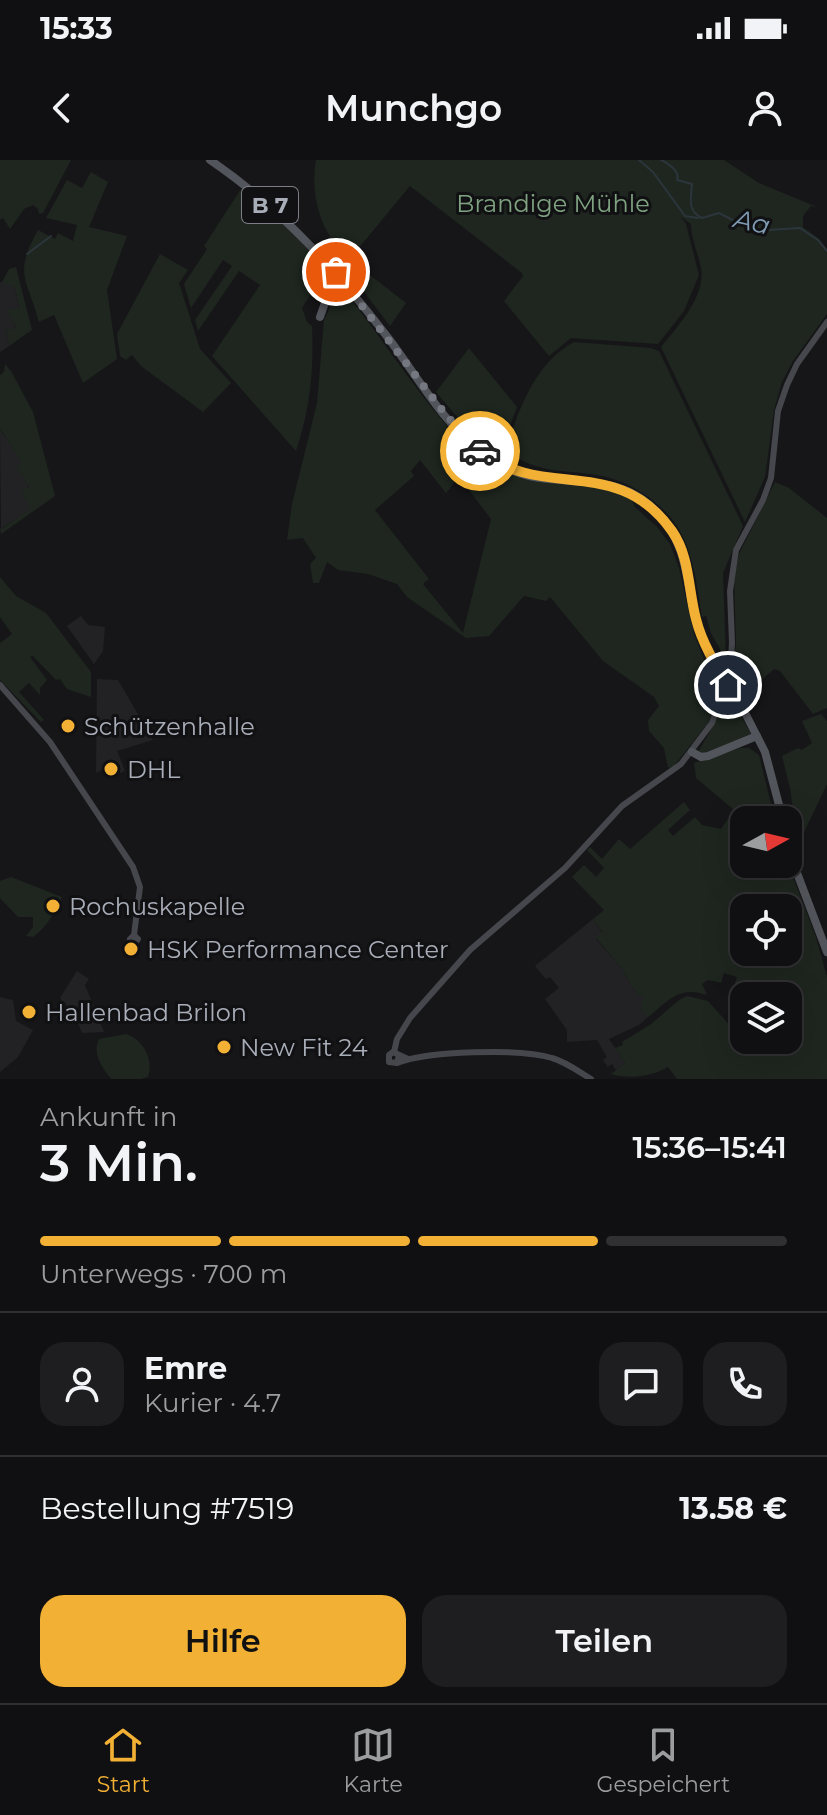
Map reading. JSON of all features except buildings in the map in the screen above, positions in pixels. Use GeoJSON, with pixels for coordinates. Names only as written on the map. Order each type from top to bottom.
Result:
{"type":"FeatureCollection","features":[{"type":"Feature","properties":{"kind":"main road","name":"B 7"},"geometry":{"type":"LineString","coordinates":[[210,160],[278,212],[325,258],[471,444],[499,464],[532,476],[610,484],[650,505],[679,543],[696,619],[715,665],[757,736],[771,771],[780,806]]}},
{"type":"Feature","properties":{"kind":"main road"},"geometry":{"type":"LineString","coordinates":[[320,317],[326,300],[344,280]]}},
{"type":"Feature","properties":{"kind":"main road"},"geometry":{"type":"LineString","coordinates":[[692,752],[701,757],[708,756],[757,736]]}},
{"type":"Feature","properties":{"kind":"main road"},"geometry":{"type":"LineString","coordinates":[[799,878],[827,952]]}},
{"type":"Feature","properties":{"kind":"street"},"geometry":{"type":"LineString","coordinates":[[591,1079],[568,1064],[547,1056],[526,1053],[396,1057],[399,1035],[410,1018],[479,941],[565,868],[622,806],[667,776],[692,752],[712,723],[725,691],[731,658],[731,572],[736,550],[763,500],[771,478],[778,411],[797,364],[827,322]]}},
{"type":"Feature","properties":{"kind":"street"},"geometry":{"type":"LineString","coordinates":[[0,685],[35,723],[63,761],[133,867],[140,892],[133,924],[134,935]]}},
{"type":"Feature","properties":{"kind":"shaded area"},"geometry":{"type":"Polygon","coordinates":[[[0,282],[15,288],[19,309],[11,317],[16,329],[6,330],[9,346],[0,352],[0,282]]]}},
{"type":"Feature","properties":{"kind":"shaded area"},"geometry":{"type":"Polygon","coordinates":[[[0,429],[23,463],[32,508],[1,529],[0,429]]]}},
{"type":"Feature","properties":{"kind":"shaded area"},"geometry":{"type":"Polygon","coordinates":[[[81,616],[88,625],[105,627],[103,651],[94,664],[67,626],[81,616]]]}},
{"type":"Feature","properties":{"kind":"shaded area"},"geometry":{"type":"Polygon","coordinates":[[[97,679],[118,680],[153,740],[117,751],[125,771],[111,777],[106,768],[96,773],[97,679]]]}},
{"type":"Feature","properties":{"kind":"shaded area"},"geometry":{"type":"Polygon","coordinates":[[[593,919],[602,933],[596,939],[622,969],[636,993],[642,996],[641,1009],[647,1018],[609,1039],[625,1063],[616,1070],[612,1064],[608,1067],[603,1060],[607,1057],[597,1040],[567,1042],[567,1030],[545,999],[559,988],[535,966],[593,919]]]}},
{"type":"Feature","properties":{"kind":"shaded area"},"geometry":{"type":"Polygon","coordinates":[[[77,971],[89,979],[85,985],[104,1032],[82,1033],[75,1022],[74,1013],[60,998],[77,971]]]}},
{"type":"Feature","properties":{"kind":"shaded area"},"geometry":{"type":"Polygon","coordinates":[[[0,997],[13,1000],[16,1021],[33,1030],[18,1057],[0,1072],[0,997]]]}},
{"type":"Feature","properties":{"kind":"green space"},"geometry":{"type":"Polygon","coordinates":[[[0,160],[71,160],[43,213],[39,214],[33,205],[24,209],[10,229],[3,218],[0,220],[0,160]]]}},
{"type":"Feature","properties":{"kind":"green space","name":"Brandige Mühle"},"geometry":{"type":"Polygon","coordinates":[[[316,160],[724,160],[759,183],[817,207],[811,206],[803,216],[803,227],[827,249],[827,314],[793,361],[782,382],[774,410],[765,477],[745,522],[661,347],[689,311],[699,290],[701,268],[691,224],[681,217],[686,224],[699,275],[684,311],[658,344],[571,338],[549,356],[504,301],[523,276],[522,273],[410,186],[353,255],[347,256],[330,236],[319,212],[315,186],[316,160]]]}},
{"type":"Feature","properties":{"kind":"green space"},"geometry":{"type":"Polygon","coordinates":[[[91,172],[108,182],[89,227],[127,236],[107,290],[117,359],[83,383],[54,315],[39,322],[24,267],[38,230],[55,239],[58,233],[73,241],[77,225],[46,218],[67,180],[82,188],[91,172]]]}},
{"type":"Feature","properties":{"kind":"green space"},"geometry":{"type":"Polygon","coordinates":[[[241,189],[289,229],[323,265],[318,283],[302,308],[307,322],[312,326],[312,359],[308,405],[296,451],[212,356],[260,285],[239,271],[198,331],[195,320],[232,266],[223,260],[191,308],[184,284],[207,249],[204,246],[241,189]]]}},
{"type":"Feature","properties":{"kind":"green space"},"geometry":{"type":"Polygon","coordinates":[[[160,254],[188,270],[179,283],[200,349],[231,383],[203,412],[141,366],[132,355],[126,360],[120,356],[117,334],[160,254]]]}},
{"type":"Feature","properties":{"kind":"green space"},"geometry":{"type":"Polygon","coordinates":[[[352,261],[406,303],[390,326],[345,267],[352,261]]]}},
{"type":"Feature","properties":{"kind":"green space"},"geometry":{"type":"Polygon","coordinates":[[[16,267],[32,330],[9,346],[6,330],[16,328],[7,310],[19,308],[15,288],[2,282],[9,269],[16,267]]]}},
{"type":"Feature","properties":{"kind":"green space"},"geometry":{"type":"Polygon","coordinates":[[[338,291],[344,291],[433,410],[499,480],[504,479],[503,471],[621,492],[630,497],[635,507],[657,527],[670,544],[679,568],[694,634],[719,698],[708,723],[674,766],[668,768],[664,748],[649,731],[648,720],[659,706],[654,697],[603,661],[550,597],[546,601],[524,596],[489,636],[466,638],[407,597],[397,584],[368,574],[338,570],[327,562],[319,583],[313,583],[310,564],[316,558],[303,538],[287,540],[292,504],[317,403],[324,320],[338,291]],[[420,460],[411,471],[414,476],[375,510],[429,579],[423,584],[463,633],[491,519],[459,477],[446,493],[420,460]]]}},
{"type":"Feature","properties":{"kind":"green space"},"geometry":{"type":"Polygon","coordinates":[[[574,342],[659,351],[743,526],[723,573],[726,660],[711,633],[706,616],[702,617],[686,544],[662,508],[638,490],[611,478],[541,468],[508,453],[512,432],[531,387],[549,361],[574,342]]]}},
{"type":"Feature","properties":{"kind":"green space"},"geometry":{"type":"Polygon","coordinates":[[[469,348],[517,407],[500,453],[475,438],[436,392],[469,348]]]}},
{"type":"Feature","properties":{"kind":"green space"},"geometry":{"type":"Polygon","coordinates":[[[5,364],[33,412],[55,496],[1,534],[0,528],[31,508],[21,492],[29,487],[16,467],[22,463],[0,428],[0,375],[4,372],[5,364]]]}},
{"type":"Feature","properties":{"kind":"green space"},"geometry":{"type":"Polygon","coordinates":[[[775,482],[789,488],[827,518],[827,708],[813,714],[780,671],[774,669],[749,691],[733,671],[736,642],[734,579],[739,554],[775,482]]]}},
{"type":"Feature","properties":{"kind":"green space"},"geometry":{"type":"Polygon","coordinates":[[[0,577],[16,596],[46,613],[91,672],[91,697],[67,689],[60,679],[56,680],[33,656],[30,657],[47,680],[40,688],[40,695],[29,683],[19,692],[44,720],[41,722],[0,680],[0,643],[12,634],[0,617],[0,577]]]}},
{"type":"Feature","properties":{"kind":"green space"},"geometry":{"type":"Polygon","coordinates":[[[730,697],[752,736],[701,754],[698,752],[730,697]]]}},
{"type":"Feature","properties":{"kind":"green space"},"geometry":{"type":"Polygon","coordinates":[[[821,714],[827,721],[827,784],[802,837],[802,806],[793,806],[782,756],[798,748],[802,750],[812,743],[802,721],[821,714]]]}},
{"type":"Feature","properties":{"kind":"green space"},"geometry":{"type":"Polygon","coordinates":[[[749,748],[759,755],[772,806],[730,807],[696,778],[694,763],[749,748]]]}},
{"type":"Feature","properties":{"kind":"green space"},"geometry":{"type":"Polygon","coordinates":[[[684,802],[690,810],[668,830],[673,836],[695,817],[702,825],[721,829],[730,816],[730,878],[793,878],[800,894],[730,894],[730,966],[802,966],[802,900],[827,977],[827,1079],[677,1079],[668,1067],[640,1076],[611,1074],[625,1063],[615,1048],[687,996],[708,1001],[730,1026],[730,1054],[802,1054],[802,982],[735,982],[737,977],[724,973],[721,983],[708,980],[702,984],[707,995],[681,993],[647,1018],[641,1009],[642,996],[636,993],[622,969],[596,938],[602,932],[593,919],[604,910],[572,877],[584,865],[596,877],[604,868],[587,850],[590,847],[602,859],[619,839],[630,849],[684,802]]]}},
{"type":"Feature","properties":{"kind":"green space"},"geometry":{"type":"Polygon","coordinates":[[[11,877],[62,897],[46,924],[33,937],[26,936],[33,927],[33,917],[18,917],[0,898],[0,881],[11,877]]]}},
{"type":"Feature","properties":{"kind":"green space"},"geometry":{"type":"Polygon","coordinates":[[[126,1034],[138,1041],[146,1051],[150,1064],[148,1077],[111,1079],[101,1065],[97,1055],[99,1039],[126,1034]]]}},
{"type":"Feature","properties":{"kind":"waterway"},"geometry":{"type":"LineString","coordinates":[[639,160],[653,172],[685,216],[698,218]]}},
{"type":"Feature","properties":{"kind":"waterway","name":"Aa"},"geometry":{"type":"LineString","coordinates":[[661,160],[675,171],[677,180],[692,184],[692,208],[702,218],[719,213],[742,225],[768,230],[800,228],[818,240],[827,251]]}},
{"type":"Feature","properties":{"kind":"waterway"},"geometry":{"type":"LineString","coordinates":[[27,254],[51,236]]}},
{"type":"Feature","properties":{"kind":"way so far"},"geometry":{"type":"LineString","coordinates":[[336,272],[446,415],[480,451]]}},
{"type":"Feature","properties":{"kind":"place","name":"Schützenhalle"},"geometry":{"type":"Point","coordinates":[68,726]}},
{"type":"Feature","properties":{"kind":"place","name":"DHL"},"geometry":{"type":"Point","coordinates":[111,769]}},
{"type":"Feature","properties":{"kind":"place","name":"Rochuskapelle"},"geometry":{"type":"Point","coordinates":[53,906]}},
{"type":"Feature","properties":{"kind":"place","name":"HSK Performance Center"},"geometry":{"type":"Point","coordinates":[131,949]}},
{"type":"Feature","properties":{"kind":"place","name":"Hallenbad Brilon"},"geometry":{"type":"Point","coordinates":[29,1012]}},
{"type":"Feature","properties":{"kind":"place","name":"New Fit 24"},"geometry":{"type":"Point","coordinates":[224,1047]}},
{"type":"Feature","properties":{"kind":"route"},"geometry":{"type":"LineString","coordinates":[[480,451],[517,472],[610,484],[650,505],[679,543],[701,635],[728,685]]}}]}
